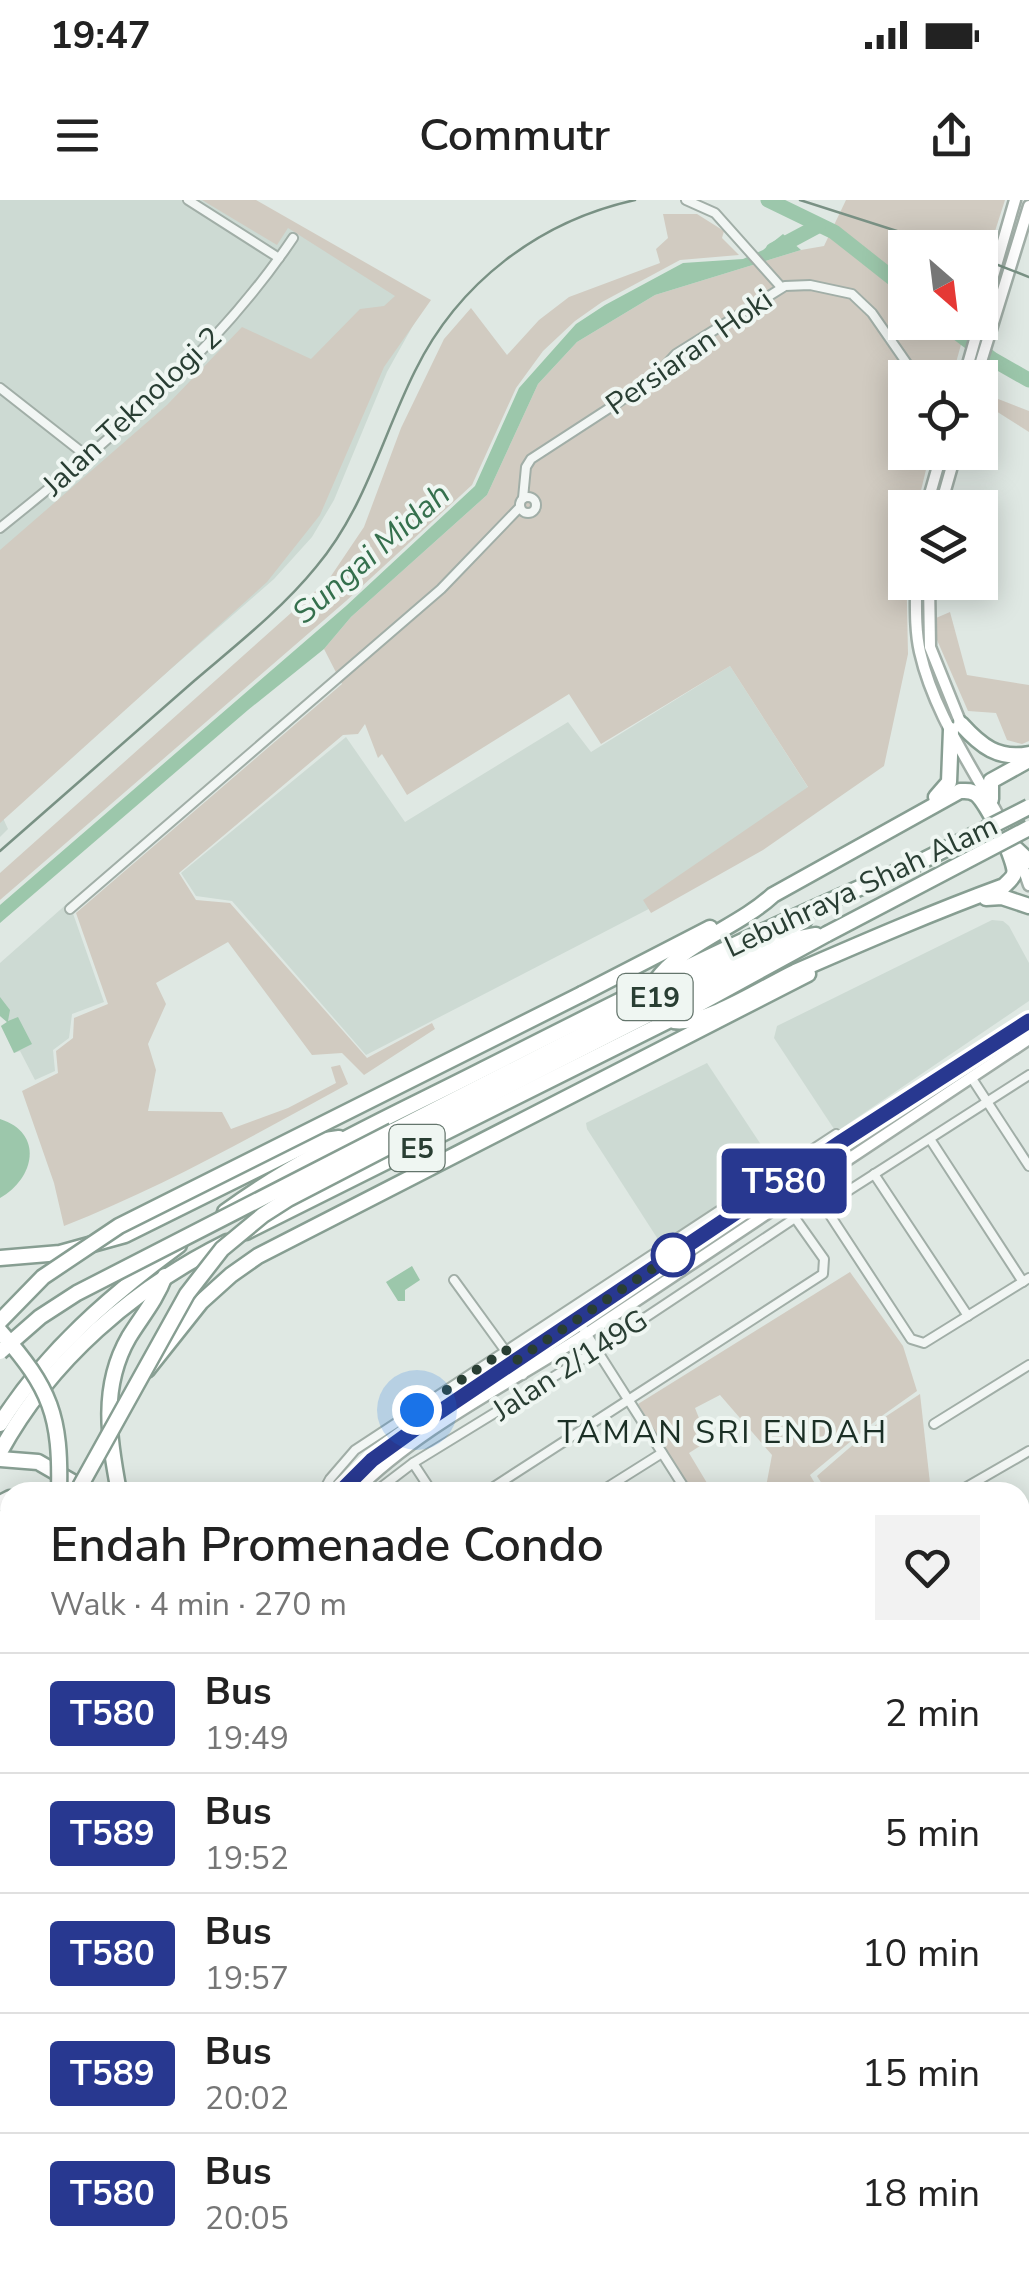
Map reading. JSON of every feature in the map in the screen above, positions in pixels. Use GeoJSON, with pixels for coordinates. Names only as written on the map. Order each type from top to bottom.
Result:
{"type":"FeatureCollection","features":[{"type":"Feature","properties":{"kind":"highway"},"geometry":{"type":"LineString","coordinates":[[916,813],[949,782],[956,727],[989,750],[1029,757]]}},
{"type":"Feature","properties":{"kind":"highway"},"geometry":{"type":"LineString","coordinates":[[992,799],[991,781],[1029,757]]}},
{"type":"Feature","properties":{"kind":"highway"},"geometry":{"type":"LineString","coordinates":[[0,1321],[43,1277],[118,1226],[582,994],[960,791],[976,794],[984,803],[1014,862],[1014,876],[1004,886],[824,960],[708,1015],[680,1023],[670,1020]]}},
{"type":"Feature","properties":{"kind":"highway","name":"Lebuhraya Shah Alam"},"geometry":{"type":"LineString","coordinates":[[0,1424],[52,1354],[108,1301],[286,1171],[655,982],[818,904],[916,864],[1029,807]]}},
{"type":"Feature","properties":{"kind":"highway","name":"Lebuhraya Shah Alam"},"geometry":{"type":"LineString","coordinates":[[826,934],[1029,828]]}},
{"type":"Feature","properties":{"kind":"highway"},"geometry":{"type":"LineString","coordinates":[[1016,849],[1029,860]]}},
{"type":"Feature","properties":{"kind":"highway","name":"E19"},"geometry":{"type":"LineString","coordinates":[[82,1482],[186,1294],[239,1233],[288,1199],[394,1138],[916,864]]}},
{"type":"Feature","properties":{"kind":"highway"},"geometry":{"type":"LineString","coordinates":[[655,982],[666,966],[751,916],[772,895]]}},
{"type":"Feature","properties":{"kind":"highway"},"geometry":{"type":"LineString","coordinates":[[965,900],[1002,897],[1029,906]]}},
{"type":"Feature","properties":{"kind":"highway","name":"E19"},"geometry":{"type":"LineString","coordinates":[[0,1352],[40,1317],[78,1292],[800,938],[826,934]]}},
{"type":"Feature","properties":{"kind":"highway","name":"E5"},"geometry":{"type":"LineString","coordinates":[[0,1456],[38,1394],[68,1360],[105,1322],[165,1276],[670,1020],[826,934]]}},
{"type":"Feature","properties":{"kind":"highway"},"geometry":{"type":"LineString","coordinates":[[144,1372],[165,1352],[201,1302],[231,1275],[287,1240],[803,979],[824,960]]}},
{"type":"Feature","properties":{"kind":"highway"},"geometry":{"type":"LineString","coordinates":[[0,1258],[60,1252],[112,1239],[312,1142],[353,1136]]}},
{"type":"Feature","properties":{"kind":"highway"},"geometry":{"type":"LineString","coordinates":[[119,1482],[108,1423],[115,1373],[127,1340],[156,1302],[165,1276]]}},
{"type":"Feature","properties":{"kind":"highway"},"geometry":{"type":"LineString","coordinates":[[0,1331],[40,1380],[59,1434],[58,1482]]}},
{"type":"Feature","properties":{"kind":"highway"},"geometry":{"type":"LineString","coordinates":[[0,1456],[38,1462],[73,1482]]}},
{"type":"Feature","properties":{"kind":"street"},"geometry":{"type":"LineString","coordinates":[[188,200],[279,258]]}},
{"type":"Feature","properties":{"kind":"street"},"geometry":{"type":"LineString","coordinates":[[686,200],[715,213],[781,287]]}},
{"type":"Feature","properties":{"kind":"street"},"geometry":{"type":"LineString","coordinates":[[998,264],[1015,200]]}},
{"type":"Feature","properties":{"kind":"street"},"geometry":{"type":"LineString","coordinates":[[998,282],[1029,206]]}},
{"type":"Feature","properties":{"kind":"street","name":"Jalan Teknologi 2"},"geometry":{"type":"LineString","coordinates":[[0,528],[88,457],[190,365],[242,308],[293,238]]}},
{"type":"Feature","properties":{"kind":"street","name":"Persiaran Hoki"},"geometry":{"type":"LineString","coordinates":[[70,908],[441,589],[521,502],[526,467],[531,459],[651,381],[676,354],[781,287],[810,285],[852,294],[872,313],[904,360]]}},
{"type":"Feature","properties":{"kind":"street"},"geometry":{"type":"LineString","coordinates":[[0,388],[88,457]]}},
{"type":"Feature","properties":{"kind":"street"},"geometry":{"type":"LineString","coordinates":[[917,600],[919,650],[1016,849],[1029,885]]}},
{"type":"Feature","properties":{"kind":"street"},"geometry":{"type":"LineString","coordinates":[[929,600],[930,647],[956,727]]}},
{"type":"Feature","properties":{"kind":"street"},"geometry":{"type":"LineString","coordinates":[[350,1482],[372,1460],[577,1319],[1029,1021]]}},
{"type":"Feature","properties":{"kind":"street"},"geometry":{"type":"LineString","coordinates":[[365,1482],[384,1464],[431,1432],[586,1334],[1029,1039]]}},
{"type":"Feature","properties":{"kind":"street"},"geometry":{"type":"LineString","coordinates":[[930,1139],[1026,1280],[924,1344],[912,1339],[828,1212],[836,1198],[1029,1075]]}},
{"type":"Feature","properties":{"kind":"street"},"geometry":{"type":"LineString","coordinates":[[971,1077],[1026,1155],[1029,1166]]}},
{"type":"Feature","properties":{"kind":"street"},"geometry":{"type":"LineString","coordinates":[[328,1482],[355,1450],[836,1134]]}},
{"type":"Feature","properties":{"kind":"street"},"geometry":{"type":"LineString","coordinates":[[874,1174],[968,1316]]}},
{"type":"Feature","properties":{"kind":"street","name":"Jalan 2/149G"},"geometry":{"type":"LineString","coordinates":[[387,1482],[795,1218],[824,1259],[823,1274],[630,1401]]}},
{"type":"Feature","properties":{"kind":"street"},"geometry":{"type":"LineString","coordinates":[[454,1280],[523,1375]]}},
{"type":"Feature","properties":{"kind":"street"},"geometry":{"type":"LineString","coordinates":[[577,1319],[681,1482]]}},
{"type":"Feature","properties":{"kind":"street"},"geometry":{"type":"LineString","coordinates":[[934,1424],[1029,1365]]}},
{"type":"Feature","properties":{"kind":"street"},"geometry":{"type":"LineString","coordinates":[[502,1482],[630,1401]]}},
{"type":"Feature","properties":{"kind":"street"},"geometry":{"type":"LineString","coordinates":[[975,1482],[1029,1451]]}},
{"type":"Feature","properties":{"kind":"street"},"geometry":{"type":"LineString","coordinates":[[616,1482],[662,1453]]}},
{"type":"Feature","properties":{"kind":"street"},"geometry":{"type":"LineString","coordinates":[[413,1463],[425,1482]]}},
{"type":"Feature","properties":{"kind":"shaded area"},"geometry":{"type":"Polygon","coordinates":[[[0,200],[247,200],[425,304],[387,372],[334,500],[312,537],[274,579],[2,816],[8,829],[0,837],[0,200]]]}},
{"type":"Feature","properties":{"kind":"shaded area"},"geometry":{"type":"Polygon","coordinates":[[[202,200],[256,200],[431,300],[384,367],[320,515],[267,582],[0,823],[0,550],[167,405],[242,327],[311,359],[360,309],[384,306],[395,296],[288,228],[277,245],[202,200]]]}},
{"type":"Feature","properties":{"kind":"shaded area"},"geometry":{"type":"Polygon","coordinates":[[[846,200],[1005,200],[995,230],[888,230],[888,340],[962,340],[957,360],[888,360],[888,470],[926,470],[921,490],[888,490],[888,600],[907,600],[908,654],[884,766],[763,850],[651,913],[643,900],[808,787],[730,666],[601,744],[569,694],[407,795],[382,754],[378,758],[365,724],[358,734],[343,735],[179,873],[196,900],[230,903],[367,1058],[432,1023],[435,1029],[364,1075],[342,1053],[312,1055],[228,942],[156,983],[166,1004],[148,1044],[156,1070],[148,1111],[222,1112],[231,1129],[288,1108],[336,1083],[331,1067],[340,1065],[348,1084],[173,1177],[64,1226],[54,1183],[22,1091],[58,1073],[56,1051],[73,1038],[74,1018],[108,1004],[76,913],[342,684],[324,649],[351,617],[487,495],[538,384],[577,342],[655,295],[824,246],[846,200]]]}},
{"type":"Feature","properties":{"kind":"shaded area"},"geometry":{"type":"Polygon","coordinates":[[[663,214],[697,214],[724,231],[722,238],[739,255],[680,260],[575,321],[543,351],[516,388],[472,485],[346,601],[0,900],[0,873],[329,579],[364,527],[401,428],[444,339],[471,308],[507,355],[539,320],[569,297],[660,263],[656,249],[668,238],[663,214]]]}},
{"type":"Feature","properties":{"kind":"shaded area"},"geometry":{"type":"Polygon","coordinates":[[[783,234],[801,250],[655,295],[577,342],[538,384],[487,495],[351,617],[324,649],[0,923],[0,905],[346,606],[475,486],[519,388],[576,324],[683,263],[743,259],[783,234]]]}},
{"type":"Feature","properties":{"kind":"shaded area"},"geometry":{"type":"Polygon","coordinates":[[[998,399],[1029,411],[1029,432],[998,412],[998,399]]]}},
{"type":"Feature","properties":{"kind":"shaded area"},"geometry":{"type":"Polygon","coordinates":[[[950,612],[967,675],[1029,685],[1029,741],[1022,744],[1007,740],[996,713],[968,711],[937,640],[936,618],[950,612]]]}},
{"type":"Feature","properties":{"kind":"shaded area"},"geometry":{"type":"Polygon","coordinates":[[[730,666],[818,803],[670,898],[366,1055],[232,901],[196,896],[181,873],[346,737],[405,822],[568,722],[591,752],[730,666]]]}},
{"type":"Feature","properties":{"kind":"shaded area"},"geometry":{"type":"Polygon","coordinates":[[[69,902],[104,1002],[72,1014],[69,1038],[53,1050],[55,1071],[35,1080],[20,1051],[14,1053],[1,1026],[7,1022],[0,1016],[0,963],[69,902]]]}},
{"type":"Feature","properties":{"kind":"shaded area"},"geometry":{"type":"Polygon","coordinates":[[[992,920],[1009,926],[1029,963],[1029,1001],[836,1132],[774,1038],[777,1026],[992,920]]]}},
{"type":"Feature","properties":{"kind":"shaded area"},"geometry":{"type":"Polygon","coordinates":[[[0,997],[10,1010],[8,1021],[18,1017],[32,1044],[14,1053],[1,1026],[7,1022],[0,1016],[0,997]]]}},
{"type":"Feature","properties":{"kind":"shaded area"},"geometry":{"type":"Polygon","coordinates":[[[707,1063],[777,1169],[661,1244],[586,1123],[707,1063]]]}},
{"type":"Feature","properties":{"kind":"shaded area"},"geometry":{"type":"Polygon","coordinates":[[[0,1119],[23,1134],[30,1156],[21,1179],[0,1198],[0,1119]]]}},
{"type":"Feature","properties":{"kind":"shaded area"},"geometry":{"type":"Polygon","coordinates":[[[412,1266],[420,1280],[405,1290],[405,1301],[398,1301],[386,1282],[412,1266]]]}},
{"type":"Feature","properties":{"kind":"shaded area"},"geometry":{"type":"Polygon","coordinates":[[[850,1272],[903,1346],[917,1391],[810,1475],[814,1482],[767,1482],[772,1455],[720,1395],[695,1408],[708,1441],[689,1453],[706,1482],[687,1482],[638,1404],[850,1272]]]}},
{"type":"Feature","properties":{"kind":"shaded area"},"geometry":{"type":"Polygon","coordinates":[[[920,1394],[930,1482],[821,1482],[817,1476],[885,1417],[920,1394]]]}},
{"type":"Feature","properties":{"kind":"waterway"},"geometry":{"type":"LineString","coordinates":[[768,200],[834,232],[888,275]]}},
{"type":"Feature","properties":{"kind":"waterway","name":"Sungai Midah"},"geometry":{"type":"LineString","coordinates":[[773,250],[818,226]]}},
{"type":"Feature","properties":{"kind":"waterway"},"geometry":{"type":"LineString","coordinates":[[967,340],[1029,380]]}},
{"type":"Feature","properties":{"kind":"tram line"},"geometry":{"type":"LineString","coordinates":[[0,851],[258,627],[316,567],[348,521],[403,396],[433,339],[478,284],[505,260],[566,223],[635,200]]}},
{"type":"Feature","properties":{"kind":"tram line"},"geometry":{"type":"LineString","coordinates":[[800,200],[894,230]]}},
{"type":"Feature","properties":{"kind":"tram line"},"geometry":{"type":"LineString","coordinates":[[998,265],[1029,277]]}},
{"type":"Feature","properties":{"kind":"bus line","name":"T580"},"geometry":{"type":"LineString","coordinates":[[349,1482],[426,1421],[841,1142],[1029,1021]]}},
{"type":"Feature","properties":{"kind":"district","name":"TAMAN SRI ENDAH"},"geometry":{"type":"Point","coordinates":[723,1432]}},
{"type":"Feature","properties":{"kind":"route"},"geometry":{"type":"LineString","coordinates":[[417,1410],[506,1350],[514,1362],[676,1253],[673,1255]]}}]}
